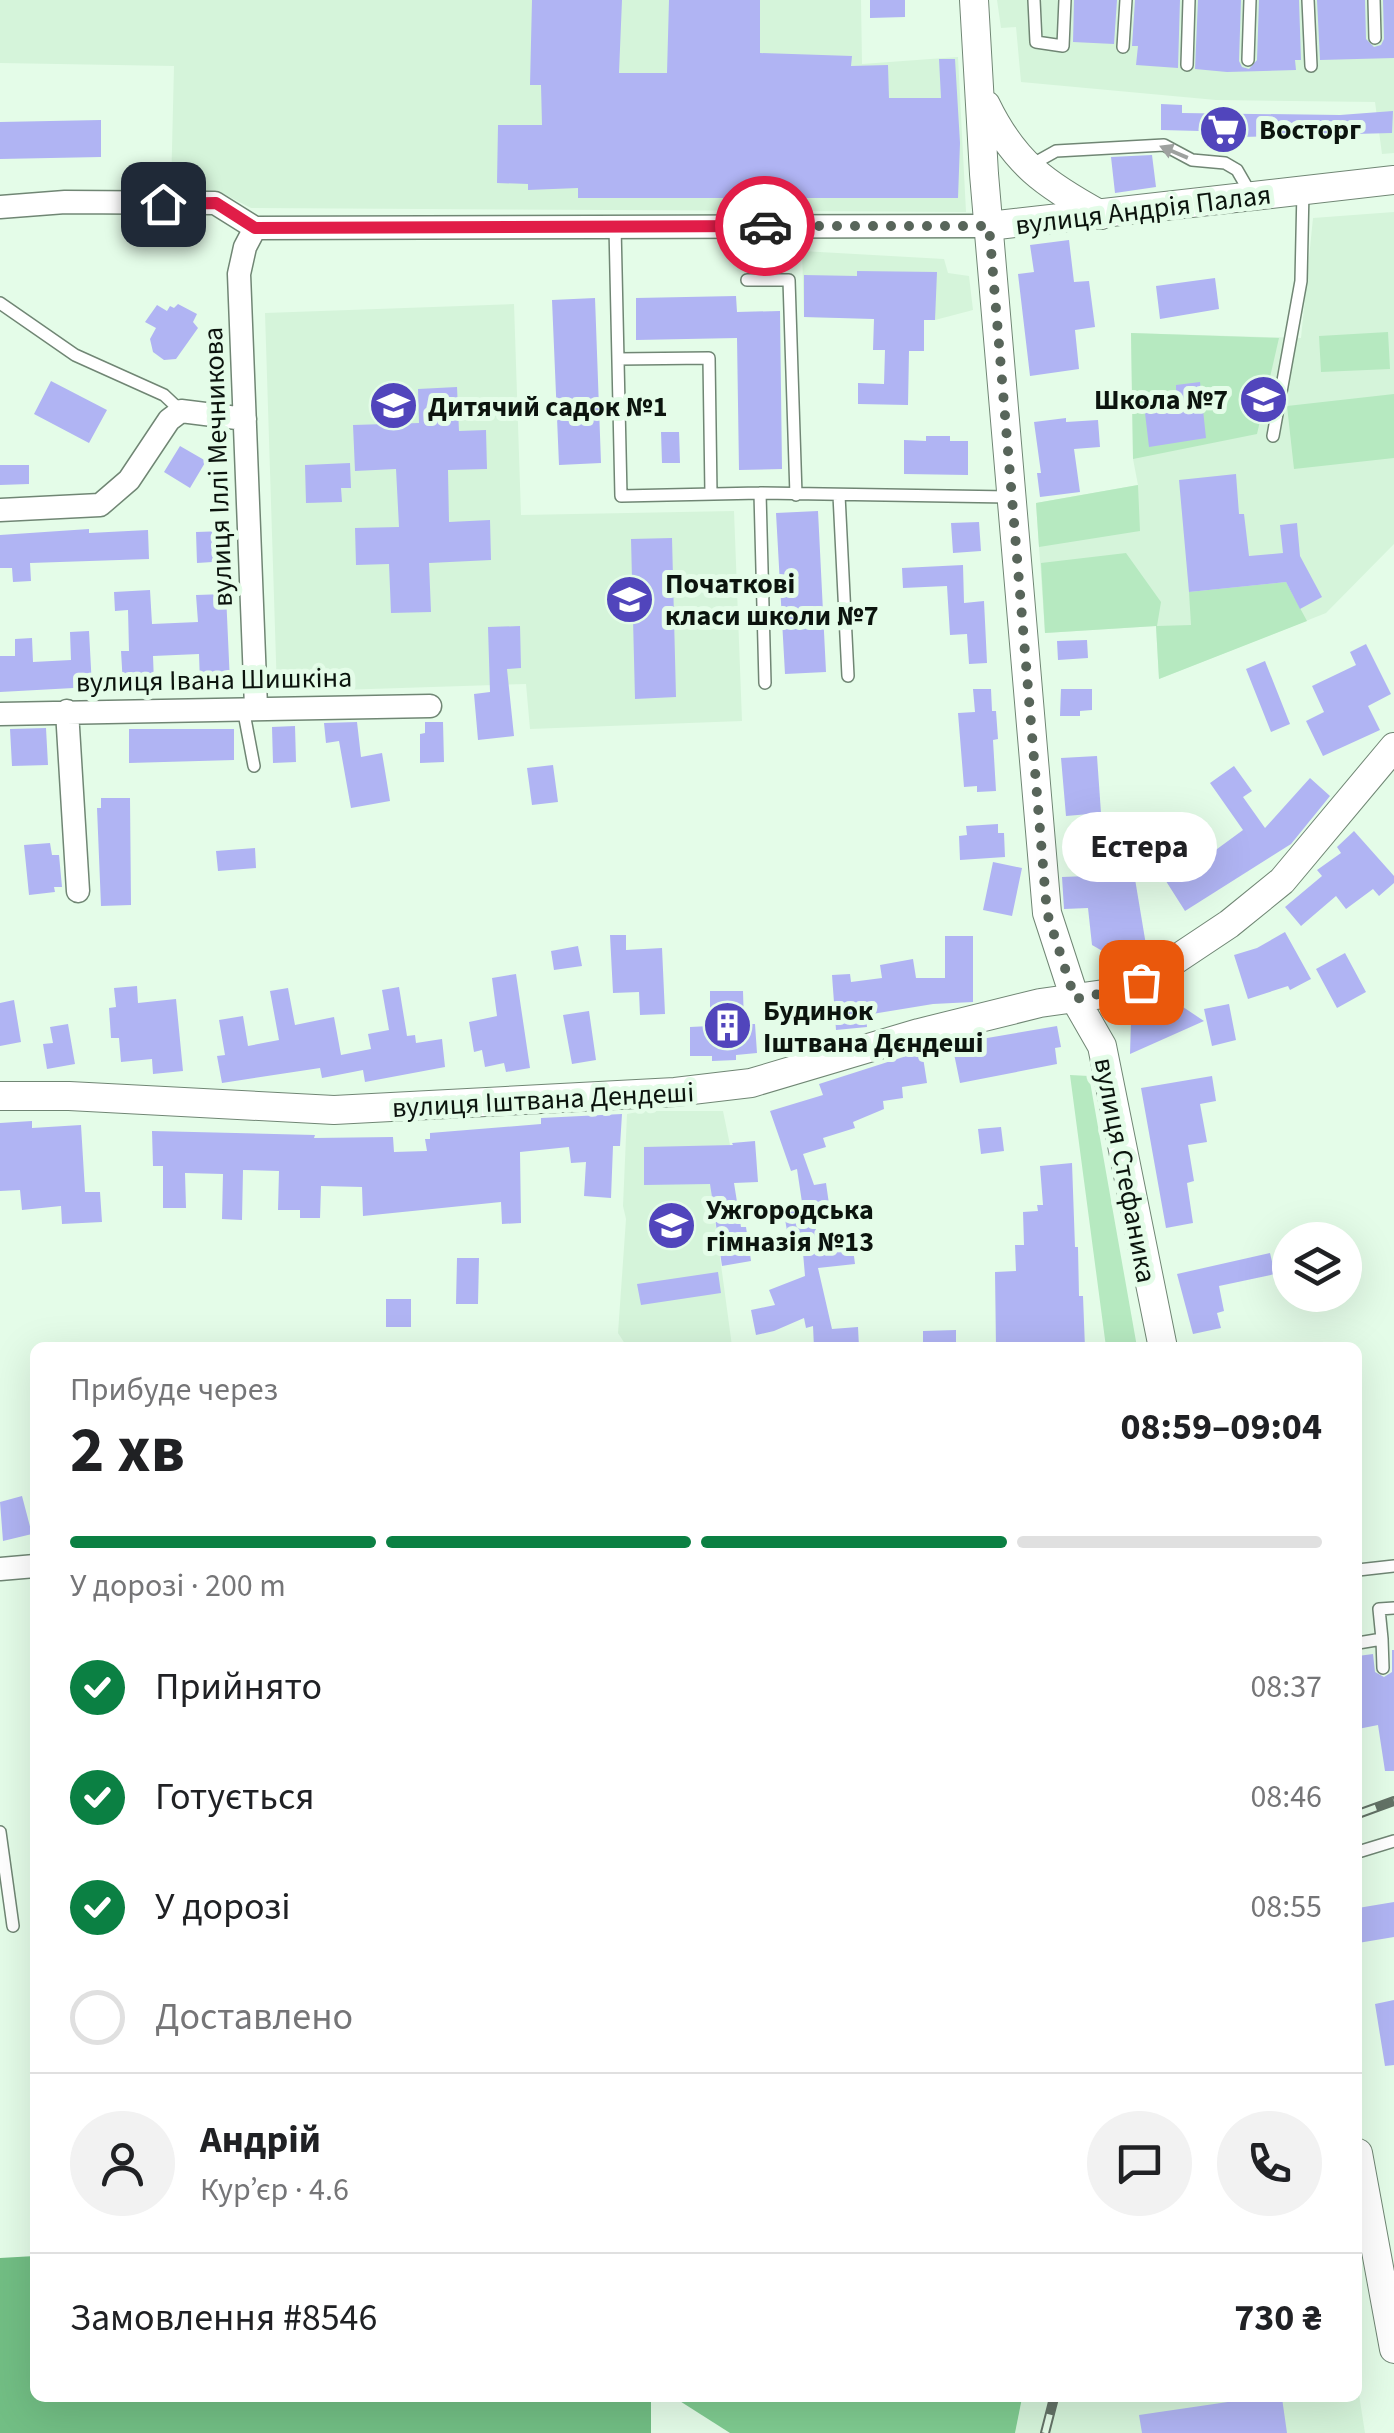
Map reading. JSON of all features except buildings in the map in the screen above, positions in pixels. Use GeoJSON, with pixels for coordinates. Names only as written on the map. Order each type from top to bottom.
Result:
{"type":"FeatureCollection","features":[{"type":"Feature","properties":{"kind":"street","name":"вулиця Стефаника"},"geometry":{"type":"LineString","coordinates":[[974,0],[1043,883],[1056,947],[1075,999],[1102,1046],[1161,1342]]}},
{"type":"Feature","properties":{"kind":"street"},"geometry":{"type":"LineString","coordinates":[[982,95],[1002,138],[1027,167],[1049,186],[1101,215]]}},
{"type":"Feature","properties":{"kind":"street","name":"вулиця Андрія Палая"},"geometry":{"type":"LineString","coordinates":[[255,228],[989,226],[1394,180]]}},
{"type":"Feature","properties":{"kind":"street"},"geometry":{"type":"LineString","coordinates":[[0,207],[66,202],[216,203],[255,228]]}},
{"type":"Feature","properties":{"kind":"street","name":"вулиця Іллі Мечникова"},"geometry":{"type":"LineString","coordinates":[[249,708],[239,274],[245,246],[255,228]]}},
{"type":"Feature","properties":{"kind":"street"},"geometry":{"type":"LineString","coordinates":[[0,510],[100,505],[129,480],[169,420],[181,411],[245,419]]}},
{"type":"Feature","properties":{"kind":"street","name":"вулиця Івана Шишкіна"},"geometry":{"type":"LineString","coordinates":[[0,714],[430,706]]}},
{"type":"Feature","properties":{"kind":"street"},"geometry":{"type":"LineString","coordinates":[[66,712],[78,890]]}},
{"type":"Feature","properties":{"kind":"street","name":"вулиця Іштвана Дендеші"},"geometry":{"type":"LineString","coordinates":[[0,1096],[334,1110],[719,1088],[796,1072],[936,1028],[1122,989],[1151,976],[1260,901],[1306,855],[1394,747]]}},
{"type":"Feature","properties":{"kind":"street"},"geometry":{"type":"LineString","coordinates":[[0,1569],[30,1566]]}},
{"type":"Feature","properties":{"kind":"street"},"geometry":{"type":"LineString","coordinates":[[1362,2175],[1394,2349]]}},
{"type":"Feature","properties":{"kind":"lane"},"geometry":{"type":"LineString","coordinates":[[1034,0],[1036,42],[1063,46],[1065,0]]}},
{"type":"Feature","properties":{"kind":"lane"},"geometry":{"type":"LineString","coordinates":[[1123,47],[1126,0]]}},
{"type":"Feature","properties":{"kind":"lane"},"geometry":{"type":"LineString","coordinates":[[1187,65],[1189,0]]}},
{"type":"Feature","properties":{"kind":"lane"},"geometry":{"type":"LineString","coordinates":[[1248,60],[1250,0]]}},
{"type":"Feature","properties":{"kind":"lane"},"geometry":{"type":"LineString","coordinates":[[1308,0],[1311,66]]}},
{"type":"Feature","properties":{"kind":"lane"},"geometry":{"type":"LineString","coordinates":[[1374,0],[1375,38]]}},
{"type":"Feature","properties":{"kind":"lane"},"geometry":{"type":"LineString","coordinates":[[1027,167],[1056,151],[1164,145],[1192,160],[1225,163],[1238,170],[1252,196]]}},
{"type":"Feature","properties":{"kind":"lane"},"geometry":{"type":"LineString","coordinates":[[1273,436],[1301,281],[1303,190]]}},
{"type":"Feature","properties":{"kind":"lane"},"geometry":{"type":"LineString","coordinates":[[615,226],[620,496],[760,493],[1014,497]]}},
{"type":"Feature","properties":{"kind":"lane"},"geometry":{"type":"LineString","coordinates":[[747,280],[789,280],[796,494]]}},
{"type":"Feature","properties":{"kind":"lane"},"geometry":{"type":"LineString","coordinates":[[0,303],[74,355],[164,395],[181,411]]}},
{"type":"Feature","properties":{"kind":"lane"},"geometry":{"type":"LineString","coordinates":[[618,360],[709,358],[712,494]]}},
{"type":"Feature","properties":{"kind":"lane"},"geometry":{"type":"LineString","coordinates":[[760,493],[765,683]]}},
{"type":"Feature","properties":{"kind":"lane"},"geometry":{"type":"LineString","coordinates":[[839,495],[848,676]]}},
{"type":"Feature","properties":{"kind":"lane"},"geometry":{"type":"LineString","coordinates":[[249,708],[254,766]]}},
{"type":"Feature","properties":{"kind":"lane"},"geometry":{"type":"LineString","coordinates":[[1362,1570],[1394,1566]]}},
{"type":"Feature","properties":{"kind":"lane"},"geometry":{"type":"LineString","coordinates":[[1383,1668],[1380,1609],[1394,1608]]}},
{"type":"Feature","properties":{"kind":"lane"},"geometry":{"type":"LineString","coordinates":[[1362,1642],[1382,1639]]}},
{"type":"Feature","properties":{"kind":"lane"},"geometry":{"type":"LineString","coordinates":[[0,1832],[13,1926]]}},
{"type":"Feature","properties":{"kind":"lane"},"geometry":{"type":"LineString","coordinates":[[1362,1851],[1394,1840]]}},
{"type":"Feature","properties":{"kind":"shaded area"},"geometry":{"type":"Polygon","coordinates":[[[0,0],[861,0],[862,64],[958,57],[966,212],[251,208],[216,190],[171,190],[174,66],[0,63],[0,0]]]}},
{"type":"Feature","properties":{"kind":"shaded area"},"geometry":{"type":"Polygon","coordinates":[[[997,0],[1394,0],[1394,153],[1382,154],[1375,102],[1216,100],[1021,82],[1016,27],[1001,28],[997,0]]]}},
{"type":"Feature","properties":{"kind":"shaded area","name":"Школа №7"},"geometry":{"type":"Polygon","coordinates":[[[1394,212],[1394,544],[1326,613],[1159,679],[1156,626],[1045,633],[1036,503],[1138,485],[1133,459],[1131,333],[1301,338],[1313,218],[1394,212]]]}},
{"type":"Feature","properties":{"kind":"shaded area"},"geometry":{"type":"Polygon","coordinates":[[[802,251],[944,259],[948,273],[969,276],[973,310],[935,320],[804,317],[802,251]]]}},
{"type":"Feature","properties":{"kind":"shaded area","name":"Дитячий садок №1"},"geometry":{"type":"Polygon","coordinates":[[[514,304],[521,515],[734,511],[742,721],[530,729],[526,684],[277,692],[265,313],[514,304]]]}},
{"type":"Feature","properties":{"kind":"shaded area"},"geometry":{"type":"Polygon","coordinates":[[[1388,332],[1390,369],[1321,372],[1319,336],[1388,332]]]}},
{"type":"Feature","properties":{"kind":"shaded area"},"geometry":{"type":"Polygon","coordinates":[[[1131,333],[1279,338],[1257,434],[1133,459],[1131,333]]]}},
{"type":"Feature","properties":{"kind":"shaded area"},"geometry":{"type":"Polygon","coordinates":[[[1394,394],[1394,458],[1294,469],[1287,406],[1394,394]]]}},
{"type":"Feature","properties":{"kind":"shaded area"},"geometry":{"type":"Polygon","coordinates":[[[1138,485],[1140,531],[1039,547],[1036,503],[1138,485]]]}},
{"type":"Feature","properties":{"kind":"shaded area"},"geometry":{"type":"Polygon","coordinates":[[[1126,553],[1161,602],[1157,626],[1191,625],[1189,592],[1286,582],[1307,621],[1159,679],[1156,626],[1045,633],[1041,563],[1126,553]]]}},
{"type":"Feature","properties":{"kind":"shaded area"},"geometry":{"type":"Polygon","coordinates":[[[1070,1075],[1089,1076],[1136,1342],[1105,1342],[1070,1075]]]}},
{"type":"Feature","properties":{"kind":"shaded area","name":"Ужгородська гімназія №13"},"geometry":{"type":"Polygon","coordinates":[[[723,1111],[730,1145],[711,1191],[731,1342],[624,1342],[618,1333],[626,1219],[623,1206],[627,1114],[723,1111]]]}},
{"type":"Feature","properties":{"kind":"shaded area"},"geometry":{"type":"Polygon","coordinates":[[[30,2256],[30,2402],[651,2402],[651,2433],[0,2433],[0,2258],[30,2256]]]}},
{"type":"Feature","properties":{"kind":"shaded area"},"geometry":{"type":"Polygon","coordinates":[[[681,2402],[1021,2402],[1015,2433],[730,2433],[681,2402]]]}},
{"type":"Feature","properties":{"kind":"shaded area"},"geometry":{"type":"Polygon","coordinates":[[[1021,2402],[1360,2402],[1365,2433],[1015,2433],[1021,2402]]]}},
{"type":"Feature","properties":{"kind":"railway"},"geometry":{"type":"LineString","coordinates":[[1362,1813],[1394,1801]]}},
{"type":"Feature","properties":{"kind":"railway"},"geometry":{"type":"LineString","coordinates":[[1045,2433],[1053,2402]]}},
{"type":"Feature","properties":{"kind":"way so far"},"geometry":{"type":"LineString","coordinates":[[765,226],[989,226],[1047,913],[1075,999],[1141,982]]}},
{"type":"Feature","properties":{"kind":"place","name":"Восторг"},"geometry":{"type":"Point","coordinates":[1224,129]}},
{"type":"Feature","properties":{"kind":"place","name":"Школа №7"},"geometry":{"type":"Point","coordinates":[1263,399]}},
{"type":"Feature","properties":{"kind":"place","name":"Дитячий садок №1"},"geometry":{"type":"Point","coordinates":[393,406]}},
{"type":"Feature","properties":{"kind":"place","name":"Початкові класи школи №7"},"geometry":{"type":"Point","coordinates":[630,599]}},
{"type":"Feature","properties":{"kind":"place","name":"Естера"},"geometry":{"type":"Point","coordinates":[1141,982]}},
{"type":"Feature","properties":{"kind":"place","name":"Будинок Іштвана Дєндеші"},"geometry":{"type":"Point","coordinates":[728,1026]}},
{"type":"Feature","properties":{"kind":"place","name":"Ужгородська гімназія №13"},"geometry":{"type":"Point","coordinates":[671,1225]}},
{"type":"Feature","properties":{"kind":"route"},"geometry":{"type":"LineString","coordinates":[[163,204],[216,203],[255,228],[765,226]]}}]}
